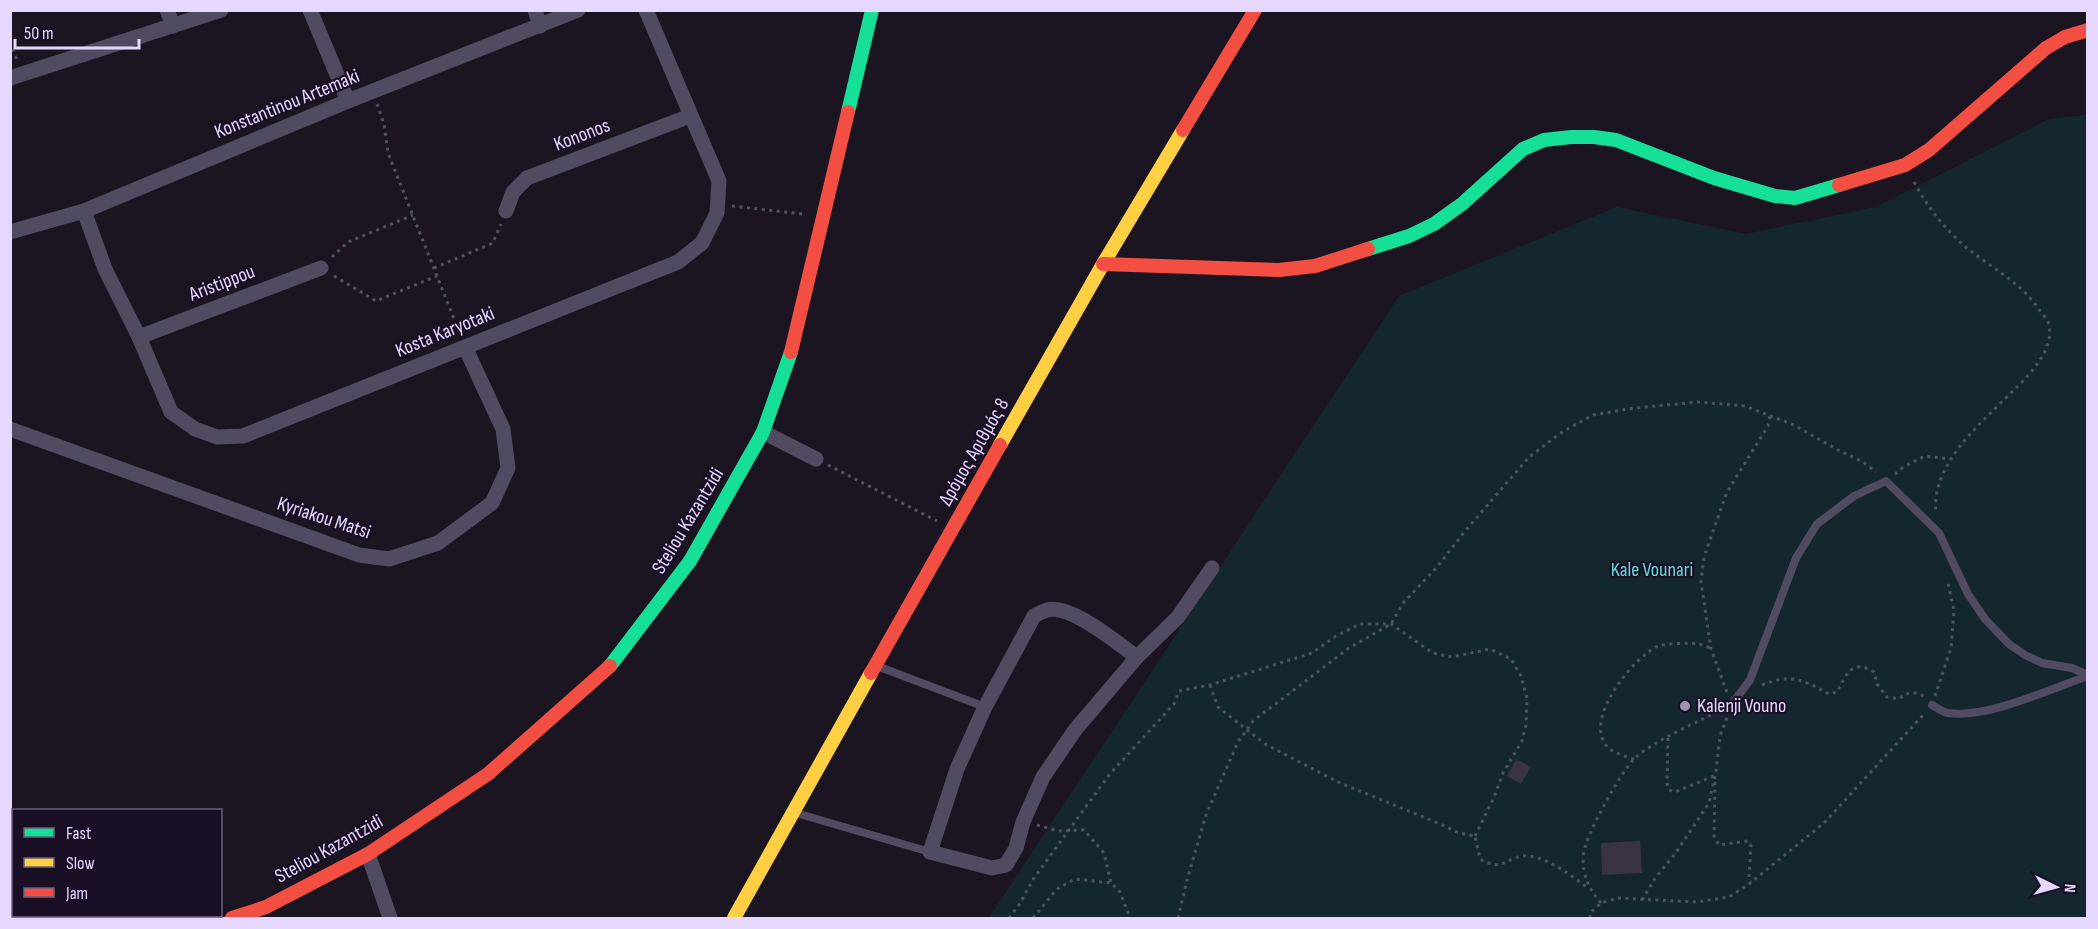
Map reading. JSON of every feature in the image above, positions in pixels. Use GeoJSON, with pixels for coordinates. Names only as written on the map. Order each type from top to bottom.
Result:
{"type":"FeatureCollection","features":[{"type":"Feature","properties":{"kind":"street"},"geometry":{"type":"LineString","coordinates":[[167,10],[173,26]]}},
{"type":"Feature","properties":{"kind":"street"},"geometry":{"type":"LineString","coordinates":[[10,78],[222,10]]}},
{"type":"Feature","properties":{"kind":"street"},"geometry":{"type":"LineString","coordinates":[[310,10],[348,101]]}},
{"type":"Feature","properties":{"kind":"street"},"geometry":{"type":"LineString","coordinates":[[535,10],[540,26]]}},
{"type":"Feature","properties":{"kind":"street","name":"Konstantinou Artemaki"},"geometry":{"type":"LineString","coordinates":[[10,232],[84,211],[348,101],[578,10]]}},
{"type":"Feature","properties":{"kind":"street","name":"Kosta Karyotaki"},"geometry":{"type":"LineString","coordinates":[[84,211],[105,269],[139,337],[171,412],[195,429],[217,437],[243,436],[678,262],[702,243],[717,213],[719,181],[646,10]]}},
{"type":"Feature","properties":{"kind":"street","name":"Steliou Kazantzidi"},"geometry":{"type":"LineString","coordinates":[[232,918],[268,913],[368,854],[488,774],[608,669],[690,561],[763,432],[788,363],[873,10]]}},
{"type":"Feature","properties":{"kind":"street","name":"Δρόμος Αριθμός 8"},"geometry":{"type":"LineString","coordinates":[[734,918],[875,665],[1104,264],[1255,10]]}},
{"type":"Feature","properties":{"kind":"street"},"geometry":{"type":"LineString","coordinates":[[1104,264],[1279,270],[1324,263],[1409,236],[1434,224],[1462,204],[1523,149],[1544,140],[1571,137],[1616,140],[1714,178],[1775,196],[1795,198],[1905,165],[1929,150],[2046,48],[2065,37],[2088,30]]}},
{"type":"Feature","properties":{"kind":"street","name":"Kononos"},"geometry":{"type":"LineString","coordinates":[[506,211],[513,192],[527,178],[690,116]]}},
{"type":"Feature","properties":{"kind":"street","name":"Aristippou"},"geometry":{"type":"LineString","coordinates":[[139,337],[321,268]]}},
{"type":"Feature","properties":{"kind":"street","name":"Kyriakou Matsi"},"geometry":{"type":"LineString","coordinates":[[10,429],[359,555],[389,559],[438,543],[492,503],[508,468],[503,429],[465,346]]}},
{"type":"Feature","properties":{"kind":"street"},"geometry":{"type":"LineString","coordinates":[[763,432],[816,459]]}},
{"type":"Feature","properties":{"kind":"street"},"geometry":{"type":"LineString","coordinates":[[1137,657],[1080,619],[1062,610],[1048,609],[1034,616],[985,707],[957,769],[930,852],[992,868],[1006,865],[1016,848],[1023,822],[1042,777],[1075,730],[1137,657],[1178,617],[1212,568]]}},
{"type":"Feature","properties":{"kind":"street"},"geometry":{"type":"LineString","coordinates":[[368,854],[390,918]]}},
{"type":"Feature","properties":{"kind":"lane"},"geometry":{"type":"LineString","coordinates":[[1732,704],[1750,680],[1796,558],[1817,524],[1854,496],[1886,481],[1939,533],[1968,594],[1985,619],[2009,644],[2042,663],[2072,668],[2088,676]]}},
{"type":"Feature","properties":{"kind":"lane"},"geometry":{"type":"LineString","coordinates":[[875,665],[985,707]]}},
{"type":"Feature","properties":{"kind":"lane"},"geometry":{"type":"LineString","coordinates":[[1932,705],[1946,712],[1966,714],[2015,701],[2088,676]]}},
{"type":"Feature","properties":{"kind":"lane"},"geometry":{"type":"LineString","coordinates":[[792,812],[930,852]]}},
{"type":"Feature","properties":{"kind":"path"},"geometry":{"type":"LineString","coordinates":[[373,91],[384,124],[388,153],[465,346]]}},
{"type":"Feature","properties":{"kind":"path"},"geometry":{"type":"LineString","coordinates":[[1905,165],[1928,208],[1962,243],[2017,285],[2035,302],[2048,322],[2048,343],[2042,359],[2026,379],[1984,418],[1949,459],[1939,483],[1935,508],[1939,533]]}},
{"type":"Feature","properties":{"kind":"path"},"geometry":{"type":"LineString","coordinates":[[717,205],[823,216]]}},
{"type":"Feature","properties":{"kind":"path"},"geometry":{"type":"LineString","coordinates":[[434,268],[493,243],[506,211]]}},
{"type":"Feature","properties":{"kind":"path"},"geometry":{"type":"LineString","coordinates":[[413,215],[348,242],[321,268],[376,301],[437,276]]}},
{"type":"Feature","properties":{"kind":"path"},"geometry":{"type":"LineString","coordinates":[[1178,918],[1206,815],[1238,742],[1253,721],[1349,648],[1391,624],[1404,602],[1437,567],[1522,464],[1562,432],[1593,415],[1634,408],[1698,402],[1745,406],[1794,425],[1863,462],[1886,481],[1904,467],[1925,456],[1949,459]]}},
{"type":"Feature","properties":{"kind":"path"},"geometry":{"type":"LineString","coordinates":[[1642,900],[1709,803],[1720,736],[1732,704],[1711,649],[1701,582],[1704,557],[1727,492],[1768,426],[1770,416]]}},
{"type":"Feature","properties":{"kind":"path"},"geometry":{"type":"LineString","coordinates":[[816,459],[952,529]]}},
{"type":"Feature","properties":{"kind":"path"},"geometry":{"type":"LineString","coordinates":[[1590,918],[1590,914],[1601,903],[1618,898],[1697,902],[1729,897],[1751,882],[1824,822],[1932,705],[1951,648],[1954,611],[1947,580]]}},
{"type":"Feature","properties":{"kind":"path"},"geometry":{"type":"LineString","coordinates":[[1009,918],[1034,878],[1109,775],[1174,704],[1179,691],[1312,653],[1336,636],[1360,624],[1391,624],[1433,653],[1452,657],[1490,649],[1511,659],[1521,676],[1527,698],[1526,725],[1522,741],[1503,773],[1475,836],[1480,859],[1490,865],[1503,865],[1513,858],[1527,856],[1540,859],[1587,887],[1601,903]]}},
{"type":"Feature","properties":{"kind":"path"},"geometry":{"type":"LineString","coordinates":[[1634,759],[1615,753],[1603,740],[1600,725],[1611,694],[1635,663],[1659,645],[1699,644],[1711,649]]}},
{"type":"Feature","properties":{"kind":"path"},"geometry":{"type":"LineString","coordinates":[[1744,688],[1758,686],[1774,679],[1790,678],[1809,683],[1829,694],[1837,692],[1847,673],[1855,667],[1865,666],[1874,672],[1877,684],[1887,697],[1899,699],[1907,693],[1917,692],[1932,705]]}},
{"type":"Feature","properties":{"kind":"path"},"geometry":{"type":"LineString","coordinates":[[1210,684],[1218,707],[1265,744],[1338,782],[1459,833],[1475,836]]}},
{"type":"Feature","properties":{"kind":"path"},"geometry":{"type":"LineString","coordinates":[[1587,887],[1583,857],[1587,841],[1614,789],[1634,759],[1732,704]]}},
{"type":"Feature","properties":{"kind":"path"},"geometry":{"type":"LineString","coordinates":[[1668,738],[1667,783],[1669,790],[1675,792],[1715,776]]}},
{"type":"Feature","properties":{"kind":"path"},"geometry":{"type":"LineString","coordinates":[[1715,776],[1714,836],[1719,845],[1748,841],[1751,846],[1749,878],[1751,882]]}},
{"type":"Feature","properties":{"kind":"path"},"geometry":{"type":"LineString","coordinates":[[1023,822],[1058,831],[1084,830],[1104,853],[1111,883],[1120,892],[1130,918]]}},
{"type":"Feature","properties":{"kind":"path"},"geometry":{"type":"LineString","coordinates":[[1033,918],[1057,890],[1075,879],[1111,883]]}},
{"type":"Feature","properties":{"kind":"green space","name":"Kale Vounari"},"geometry":{"type":"Polygon","coordinates":[[[2087,115],[2087,918],[989,918],[1399,296],[1617,207],[1746,234],[1876,207],[2049,119],[2087,115]]]}},
{"type":"Feature","properties":{"kind":"building"},"geometry":{"type":"Polygon","coordinates":[[[1516,759],[1531,767],[1521,784],[1507,776],[1516,759]]]}},
{"type":"Feature","properties":{"kind":"building"},"geometry":{"type":"Polygon","coordinates":[[[1640,841],[1642,873],[1602,875],[1601,843],[1640,841]]]}},
{"type":"Feature","properties":{"kind":"traffic: fast"},"geometry":{"type":"LineString","coordinates":[[848,112],[872,10]]}},
{"type":"Feature","properties":{"kind":"traffic: fast"},"geometry":{"type":"LineString","coordinates":[[1368,249],[1409,236],[1434,224],[1462,204],[1523,149],[1544,140],[1571,137],[1616,140],[1714,178],[1775,196],[1795,198],[1839,185]]}},
{"type":"Feature","properties":{"kind":"traffic: fast"},"geometry":{"type":"LineString","coordinates":[[610,666],[690,561],[763,432],[791,352]]}},
{"type":"Feature","properties":{"kind":"traffic: slow"},"geometry":{"type":"LineString","coordinates":[[1000,445],[1103,264],[1183,130]]}},
{"type":"Feature","properties":{"kind":"traffic: slow"},"geometry":{"type":"LineString","coordinates":[[734,918],[871,673]]}},
{"type":"Feature","properties":{"kind":"traffic: jam"},"geometry":{"type":"LineString","coordinates":[[1183,130],[1255,10]]}},
{"type":"Feature","properties":{"kind":"traffic: jam"},"geometry":{"type":"LineString","coordinates":[[1839,185],[1905,165],[1929,150],[2046,48],[2065,37],[2088,30]]}},
{"type":"Feature","properties":{"kind":"traffic: jam"},"geometry":{"type":"LineString","coordinates":[[791,352],[848,112]]}},
{"type":"Feature","properties":{"kind":"traffic: jam"},"geometry":{"type":"LineString","coordinates":[[1103,264],[1279,270],[1315,266],[1368,249]]}},
{"type":"Feature","properties":{"kind":"traffic: jam"},"geometry":{"type":"LineString","coordinates":[[871,673],[1000,445]]}},
{"type":"Feature","properties":{"kind":"traffic: jam"},"geometry":{"type":"LineString","coordinates":[[232,918],[266,907],[368,854],[488,774],[610,666]]}},
{"type":"Feature","properties":{"kind":"place","name":"Kalenji Vouno"},"geometry":{"type":"Point","coordinates":[1685,706]}}]}
